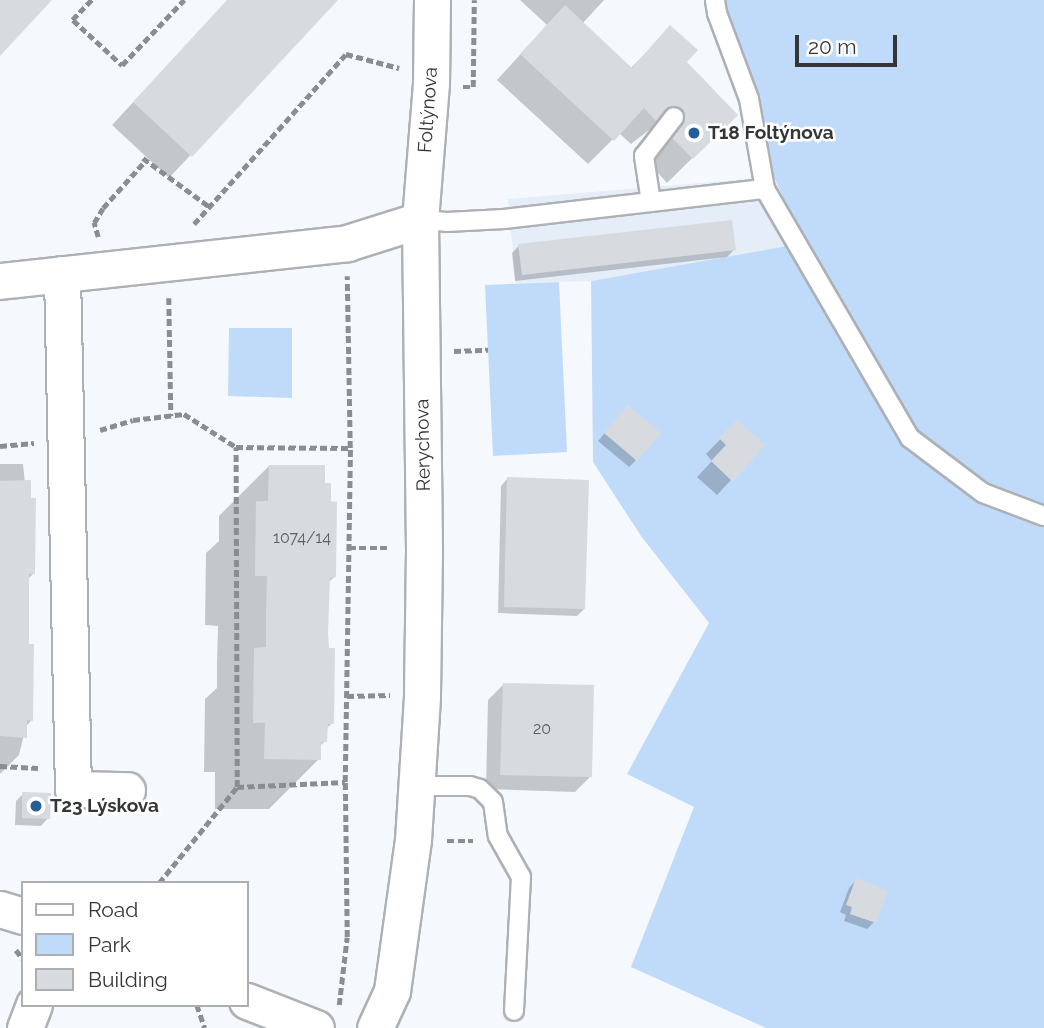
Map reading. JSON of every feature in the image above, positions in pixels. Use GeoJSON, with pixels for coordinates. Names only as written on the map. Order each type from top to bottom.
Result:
{"type":"FeatureCollection","features":[{"type":"Feature","properties":{"kind":"street","name":"Foltýnova"},"geometry":{"type":"LineString","coordinates":[[420,220],[431,83],[432,0]]}},
{"type":"Feature","properties":{"kind":"street"},"geometry":{"type":"LineString","coordinates":[[0,281],[347,243],[420,220]]}},
{"type":"Feature","properties":{"kind":"street","name":"Rerychova"},"geometry":{"type":"LineString","coordinates":[[375,1028],[392,991],[413,839],[422,695],[425,548],[420,220]]}},
{"type":"Feature","properties":{"kind":"street"},"geometry":{"type":"LineString","coordinates":[[62,274],[73,789],[127,790]]}},
{"type":"Feature","properties":{"kind":"street"},"geometry":{"type":"LineString","coordinates":[[0,909],[21,915]]}},
{"type":"Feature","properties":{"kind":"street"},"geometry":{"type":"LineString","coordinates":[[248,1001],[327,1019]]}},
{"type":"Feature","properties":{"kind":"street"},"geometry":{"type":"LineString","coordinates":[[26,1028],[33,1007]]}},
{"type":"Feature","properties":{"kind":"lane"},"geometry":{"type":"LineString","coordinates":[[715,0],[717,13],[750,99],[765,189],[910,438],[983,493],[1044,516]]}},
{"type":"Feature","properties":{"kind":"lane"},"geometry":{"type":"LineString","coordinates":[[651,202],[644,156],[674,117]]}},
{"type":"Feature","properties":{"kind":"lane"},"geometry":{"type":"LineString","coordinates":[[420,220],[447,222],[503,219],[765,189]]}},
{"type":"Feature","properties":{"kind":"lane"},"geometry":{"type":"LineString","coordinates":[[416,786],[470,786],[488,795],[496,810],[498,836],[522,877],[514,1012]]}},
{"type":"Feature","properties":{"kind":"path"},"geometry":{"type":"LineString","coordinates":[[92,0],[74,20],[122,65],[184,0]]}},
{"type":"Feature","properties":{"kind":"path"},"geometry":{"type":"LineString","coordinates":[[201,230],[188,231],[346,54],[408,71]]}},
{"type":"Feature","properties":{"kind":"path"},"geometry":{"type":"LineString","coordinates":[[88,242],[99,241],[94,223],[103,208],[144,159],[210,207]]}},
{"type":"Feature","properties":{"kind":"path"},"geometry":{"type":"LineString","coordinates":[[327,1019],[348,937],[345,782],[351,448],[347,243]]}},
{"type":"Feature","properties":{"kind":"path"},"geometry":{"type":"LineString","coordinates":[[168,263],[171,416]]}},
{"type":"Feature","properties":{"kind":"path"},"geometry":{"type":"LineString","coordinates":[[449,351],[488,350]]}},
{"type":"Feature","properties":{"kind":"path"},"geometry":{"type":"LineString","coordinates":[[95,432],[133,420],[184,414],[236,447],[351,448]]}},
{"type":"Feature","properties":{"kind":"path"},"geometry":{"type":"LineString","coordinates":[[0,446],[42,443]]}},
{"type":"Feature","properties":{"kind":"path"},"geometry":{"type":"LineString","coordinates":[[161,881],[237,787],[236,447]]}},
{"type":"Feature","properties":{"kind":"path"},"geometry":{"type":"LineString","coordinates":[[347,696],[398,695]]}},
{"type":"Feature","properties":{"kind":"path"},"geometry":{"type":"LineString","coordinates":[[237,787],[345,782]]}},
{"type":"Feature","properties":{"kind":"path"},"geometry":{"type":"LineString","coordinates":[[413,839],[485,841],[498,836]]}},
{"type":"Feature","properties":{"kind":"path"},"geometry":{"type":"LineString","coordinates":[[198,1007],[205,1028]]}},
{"type":"Feature","properties":{"kind":"shaded area"},"geometry":{"type":"Polygon","coordinates":[[[774,177],[805,243],[591,281],[516,283],[508,199],[774,177]]]}},
{"type":"Feature","properties":{"kind":"green space"},"geometry":{"type":"Polygon","coordinates":[[[725,0],[1044,0],[1044,1028],[766,1028],[631,967],[694,807],[627,774],[709,623],[641,536],[593,462],[591,281],[804,243],[774,177],[725,0]]]}},
{"type":"Feature","properties":{"kind":"green space"},"geometry":{"type":"Polygon","coordinates":[[[559,282],[567,452],[493,456],[485,285],[559,282]]]}},
{"type":"Feature","properties":{"kind":"green space"},"geometry":{"type":"Polygon","coordinates":[[[229,328],[292,328],[292,398],[228,396],[229,328]]]}},
{"type":"Feature","properties":{"kind":"building"},"geometry":{"type":"Polygon","coordinates":[[[0,0],[52,0],[0,56],[0,0]]]}},
{"type":"Feature","properties":{"kind":"building"},"geometry":{"type":"Polygon","coordinates":[[[227,0],[338,0],[192,157],[133,102],[227,0]]]}},
{"type":"Feature","properties":{"kind":"building"},"geometry":{"type":"Polygon","coordinates":[[[565,5],[632,68],[670,25],[698,50],[687,62],[738,115],[693,159],[672,138],[685,118],[684,112],[676,106],[665,110],[656,121],[644,108],[614,141],[520,54],[565,5]]]}},
{"type":"Feature","properties":{"kind":"building"},"geometry":{"type":"Polygon","coordinates":[[[732,220],[736,250],[522,275],[518,244],[732,220]]]}},
{"type":"Feature","properties":{"kind":"building"},"geometry":{"type":"Polygon","coordinates":[[[628,405],[661,433],[637,461],[604,433],[628,405]]]}},
{"type":"Feature","properties":{"kind":"building"},"geometry":{"type":"Polygon","coordinates":[[[737,420],[765,445],[733,482],[711,461],[726,445],[719,438],[737,420]]]}},
{"type":"Feature","properties":{"kind":"building"},"geometry":{"type":"Polygon","coordinates":[[[269,465],[325,465],[325,483],[331,483],[331,501],[337,502],[336,577],[330,578],[328,632],[329,648],[335,648],[334,724],[328,724],[327,742],[321,742],[321,760],[264,759],[265,723],[253,723],[254,648],[266,647],[267,576],[255,576],[256,501],[268,501],[269,465]]]}},
{"type":"Feature","properties":{"kind":"building"},"geometry":{"type":"Polygon","coordinates":[[[507,477],[589,480],[585,609],[504,607],[507,477]]]}},
{"type":"Feature","properties":{"kind":"building"},"geometry":{"type":"Polygon","coordinates":[[[31,480],[31,498],[36,498],[35,574],[29,574],[29,644],[34,644],[33,721],[27,720],[27,738],[0,736],[0,481],[31,480]]]}},
{"type":"Feature","properties":{"kind":"building"},"geometry":{"type":"Polygon","coordinates":[[[503,683],[594,685],[592,777],[500,775],[503,683]]]}},
{"type":"Feature","properties":{"kind":"building","name":"T23 Lýskova"},"geometry":{"type":"Polygon","coordinates":[[[22,792],[51,793],[50,819],[22,818],[22,792]]]}},
{"type":"Feature","properties":{"kind":"building"},"geometry":{"type":"Polygon","coordinates":[[[856,878],[888,891],[876,923],[850,914],[852,907],[846,905],[856,878]]]}},
{"type":"Feature","properties":{"kind":"place","name":"T18 Foltýnova"},"geometry":{"type":"Point","coordinates":[694,133]}},
{"type":"Feature","properties":{"kind":"place","name":"T23 Lýskova"},"geometry":{"type":"Point","coordinates":[36,806]}}]}
